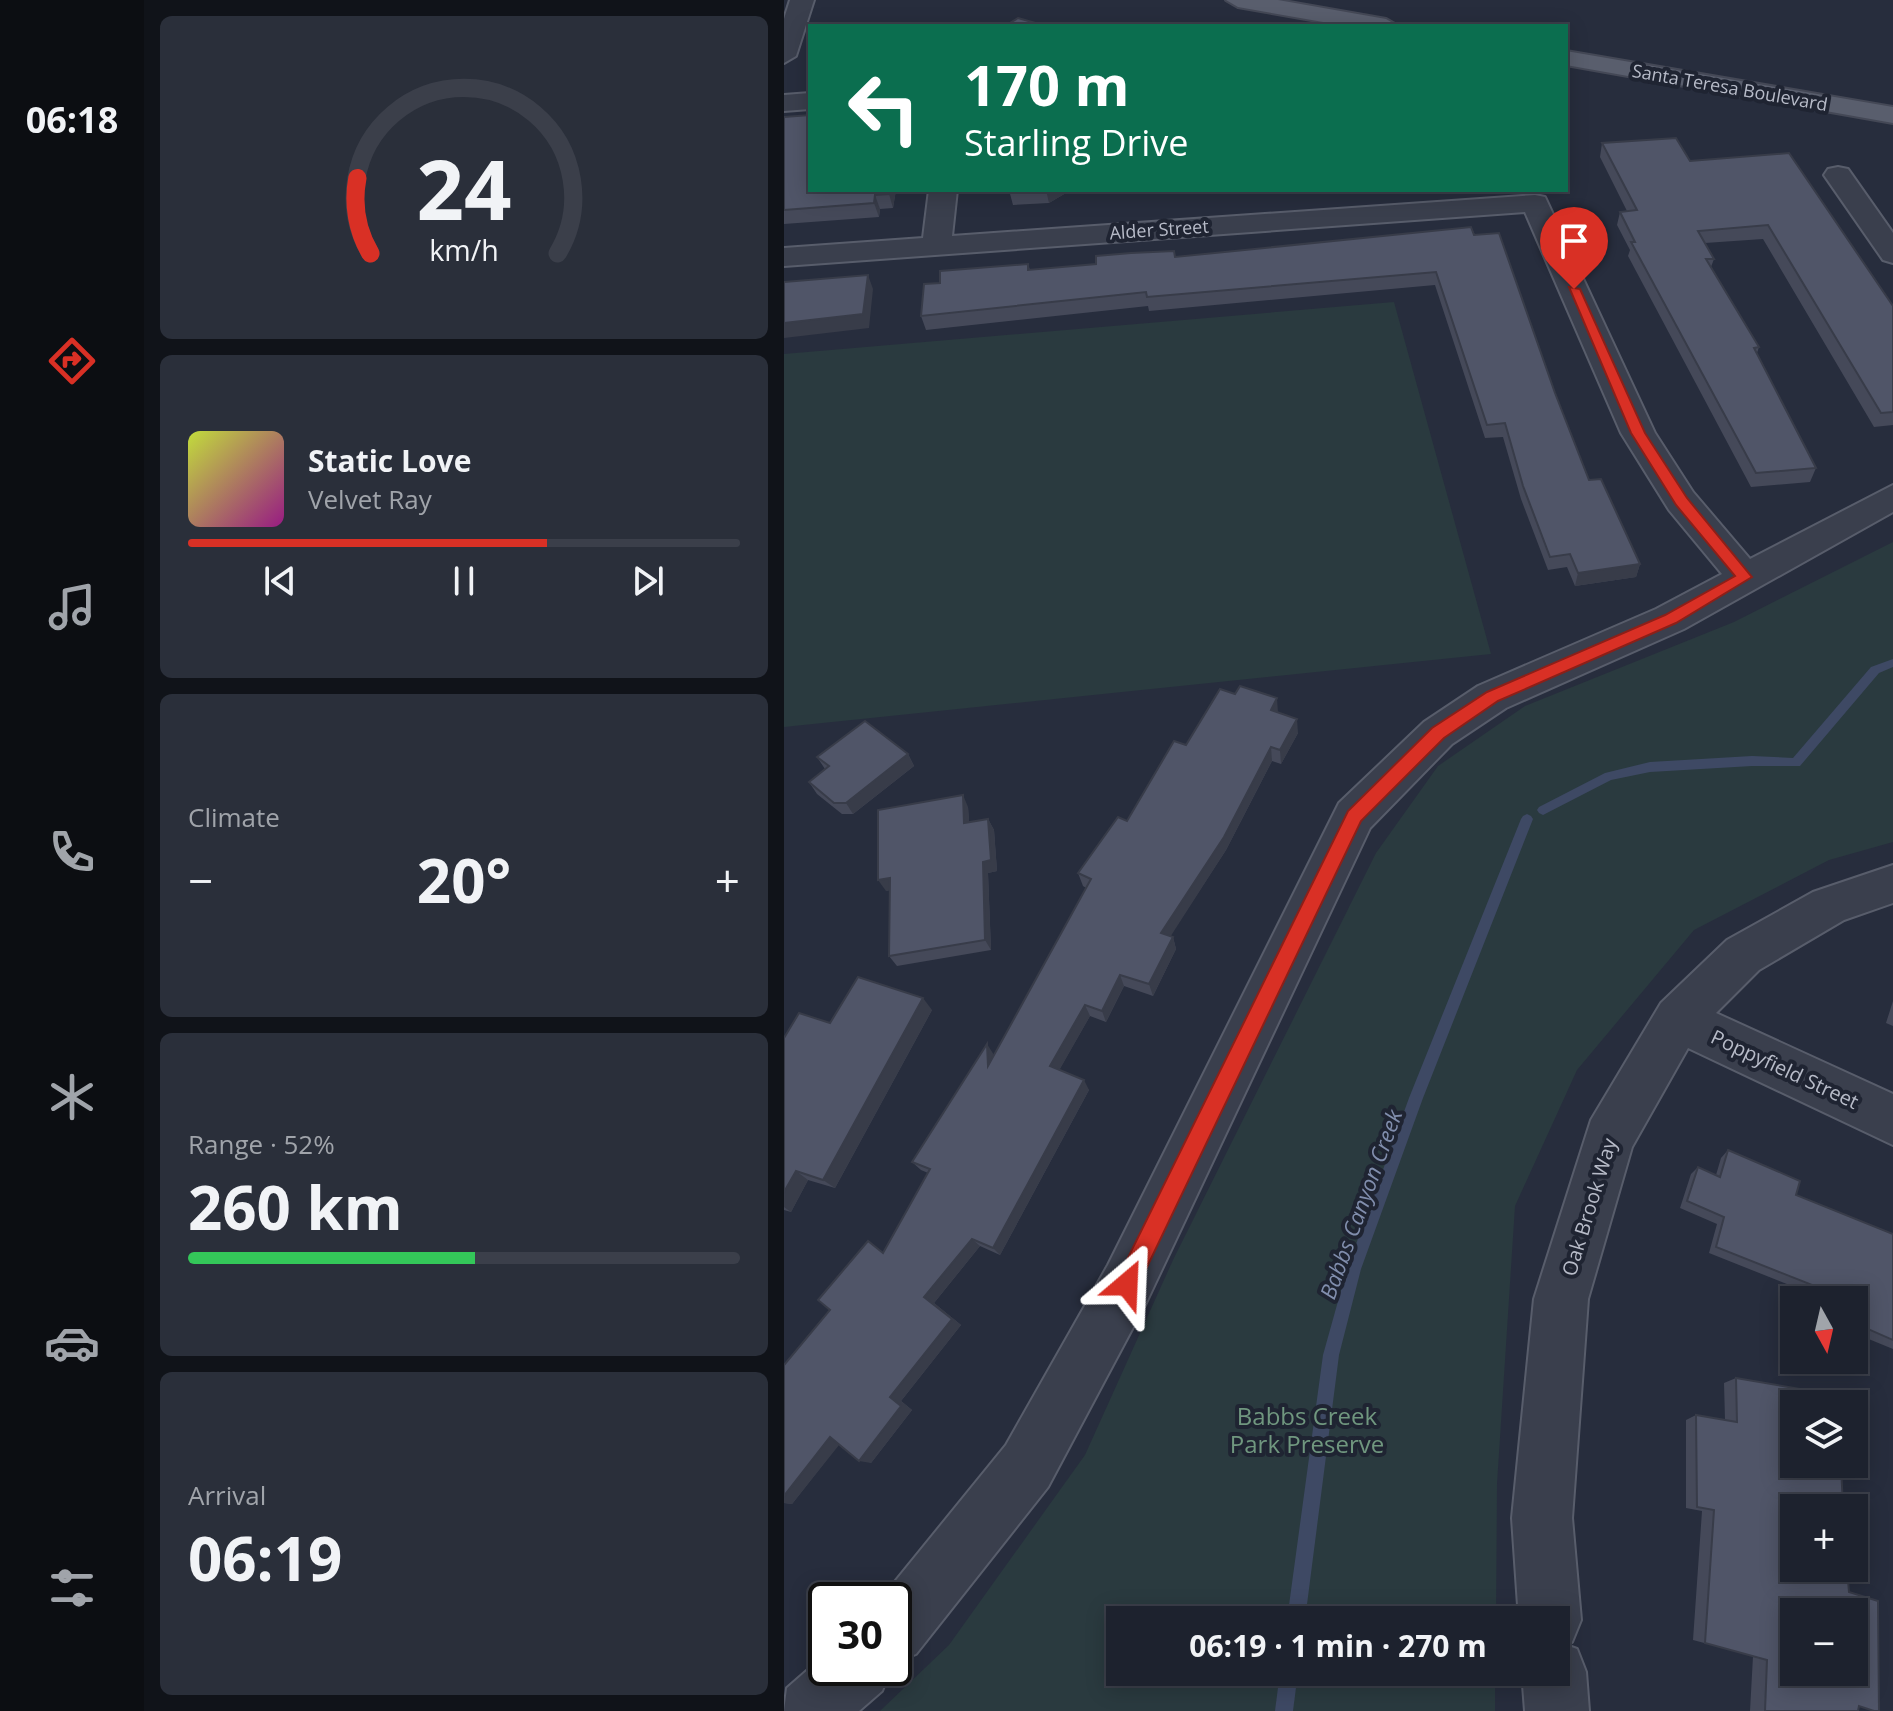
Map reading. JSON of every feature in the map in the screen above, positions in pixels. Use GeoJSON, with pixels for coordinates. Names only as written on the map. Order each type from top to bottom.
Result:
{"type":"FeatureCollection","features":[{"type":"Feature","properties":{"kind":"main road"},"geometry":{"type":"LineString","coordinates":[[1238,0],[1375,24]]}},
{"type":"Feature","properties":{"kind":"main road","name":"Santa Teresa Boulevard"},"geometry":{"type":"LineString","coordinates":[[1568,58],[1893,115]]}},
{"type":"Feature","properties":{"kind":"street"},"geometry":{"type":"LineString","coordinates":[[784,56],[802,0]]}},
{"type":"Feature","properties":{"kind":"street"},"geometry":{"type":"LineString","coordinates":[[784,103],[808,101]]}},
{"type":"Feature","properties":{"kind":"street"},"geometry":{"type":"LineString","coordinates":[[1838,175],[1893,254]]}},
{"type":"Feature","properties":{"kind":"street"},"geometry":{"type":"LineString","coordinates":[[937,244],[943,192]]}},
{"type":"Feature","properties":{"kind":"street"},"geometry":{"type":"LineString","coordinates":[[1268,192],[1274,221]]}},
{"type":"Feature","properties":{"kind":"street","name":"Alder Street"},"geometry":{"type":"LineString","coordinates":[[784,257],[1535,203],[1638,433],[1681,501],[1745,577]]}},
{"type":"Feature","properties":{"kind":"street"},"geometry":{"type":"LineString","coordinates":[[912,1610],[1027,1466],[1127,1284],[1354,816],[1438,733],[1492,697],[1670,619],[1893,497]]}},
{"type":"Feature","properties":{"kind":"street","name":"Oak Brook Way"},"geometry":{"type":"LineString","coordinates":[[1549,1606],[1542,1518],[1561,1299],[1609,1138],[1678,1019],[1743,955],[1829,906],[1893,884]]}},
{"type":"Feature","properties":{"kind":"street","name":"Poppyfield Street"},"geometry":{"type":"LineString","coordinates":[[1678,1019],[1893,1120]]}},
{"type":"Feature","properties":{"kind":"street"},"geometry":{"type":"LineString","coordinates":[[810,1711],[838,1686]]}},
{"type":"Feature","properties":{"kind":"street"},"geometry":{"type":"LineString","coordinates":[[1555,1686],[1557,1711]]}},
{"type":"Feature","properties":{"kind":"green space"},"geometry":{"type":"Polygon","coordinates":[[[1394,302],[1491,654],[784,727],[784,354],[1394,302]]]}},
{"type":"Feature","properties":{"kind":"green space","name":"Babbs Creek Park Preserve"},"geometry":{"type":"Polygon","coordinates":[[[1893,542],[1893,842],[1829,860],[1694,930],[1577,1070],[1515,1206],[1497,1484],[1496,1606],[1106,1606],[1106,1686],[1495,1686],[1495,1711],[880,1711],[906,1686],[912,1686],[912,1680],[949,1645],[1085,1455],[1173,1260],[1376,853],[1438,766],[1525,706],[1734,622],[1893,542]]]}},
{"type":"Feature","properties":{"kind":"building"},"geometry":{"type":"Polygon","coordinates":[[[1018,18],[1039,24],[1008,24],[1018,18]]]}},
{"type":"Feature","properties":{"kind":"building"},"geometry":{"type":"Polygon","coordinates":[[[808,115],[808,192],[889,194],[875,195],[874,203],[784,210],[784,117],[808,115]]]}},
{"type":"Feature","properties":{"kind":"building"},"geometry":{"type":"Polygon","coordinates":[[[1676,138],[1690,161],[1789,153],[1893,306],[1893,412],[1881,413],[1768,225],[1698,231],[1714,259],[1706,259],[1759,347],[1754,348],[1816,468],[1756,473],[1631,242],[1635,242],[1620,212],[1637,210],[1602,143],[1676,138]]]}},
{"type":"Feature","properties":{"kind":"building"},"geometry":{"type":"Polygon","coordinates":[[[1471,227],[1474,235],[1499,233],[1589,480],[1601,479],[1640,564],[1578,573],[1570,554],[1550,557],[1523,486],[1505,423],[1487,425],[1436,272],[1147,297],[1146,292],[921,316],[924,284],[940,283],[940,271],[1028,264],[1028,270],[1096,264],[1096,256],[1174,251],[1175,257],[1471,227]]]}},
{"type":"Feature","properties":{"kind":"building"},"geometry":{"type":"Polygon","coordinates":[[[868,275],[863,314],[784,323],[784,282],[868,275]]]}},
{"type":"Feature","properties":{"kind":"building"},"geometry":{"type":"Polygon","coordinates":[[[1240,686],[1277,698],[1271,710],[1297,719],[1280,750],[1271,747],[1224,837],[1161,933],[1173,937],[1149,984],[1120,975],[1102,1011],[1085,1005],[1050,1066],[1084,1080],[993,1248],[972,1239],[924,1297],[952,1319],[890,1397],[901,1406],[859,1461],[830,1437],[784,1496],[784,1365],[830,1310],[818,1300],[868,1241],[883,1253],[930,1169],[912,1162],[987,1044],[988,1066],[1091,879],[1078,873],[1118,817],[1127,821],[1174,741],[1186,745],[1220,689],[1235,694],[1240,686]]]}},
{"type":"Feature","properties":{"kind":"building"},"geometry":{"type":"Polygon","coordinates":[[[865,721],[908,754],[846,803],[834,803],[809,782],[829,766],[817,757],[865,721]]]}},
{"type":"Feature","properties":{"kind":"building"},"geometry":{"type":"Polygon","coordinates":[[[963,795],[964,823],[988,819],[991,860],[983,862],[985,940],[889,956],[890,878],[878,880],[878,810],[963,795]]]}},
{"type":"Feature","properties":{"kind":"building"},"geometry":{"type":"Polygon","coordinates":[[[858,977],[923,998],[823,1180],[796,1171],[784,1192],[784,1038],[799,1013],[830,1023],[858,977]]]}},
{"type":"Feature","properties":{"kind":"building"},"geometry":{"type":"Polygon","coordinates":[[[1728,1150],[1800,1181],[1796,1195],[1893,1234],[1893,1340],[1868,1329],[1868,1286],[1815,1286],[1716,1247],[1724,1217],[1687,1201],[1698,1167],[1720,1177],[1728,1150]]]}},
{"type":"Feature","properties":{"kind":"building"},"geometry":{"type":"Polygon","coordinates":[[[1736,1378],[1807,1390],[1780,1390],[1780,1478],[1842,1478],[1842,1494],[1780,1494],[1780,1582],[1848,1582],[1849,1592],[1878,1601],[1879,1711],[1859,1706],[1858,1711],[1765,1711],[1767,1660],[1705,1643],[1714,1510],[1697,1507],[1696,1415],[1737,1422],[1736,1378]]]}},
{"type":"Feature","properties":{"kind":"waterway","name":"Babbs Canyon Creek"},"geometry":{"type":"LineString","coordinates":[[1543,810],[1609,776],[1650,767],[1752,761],[1796,763],[1875,670],[1893,663]]}},
{"type":"Feature","properties":{"kind":"waterway","name":"Babbs Canyon Creek"},"geometry":{"type":"LineString","coordinates":[[1298,1606],[1331,1355],[1354,1269],[1416,1098],[1527,819]]}},
{"type":"Feature","properties":{"kind":"waterway","name":"Babbs Canyon Creek"},"geometry":{"type":"LineString","coordinates":[[1284,1711],[1287,1686]]}},
{"type":"Feature","properties":{"kind":"route"},"geometry":{"type":"LineString","coordinates":[[1127,1284],[1270,995],[1354,816],[1438,733],[1492,697],[1670,619],[1745,577],[1681,501],[1638,433],[1574,289]]}}]}
